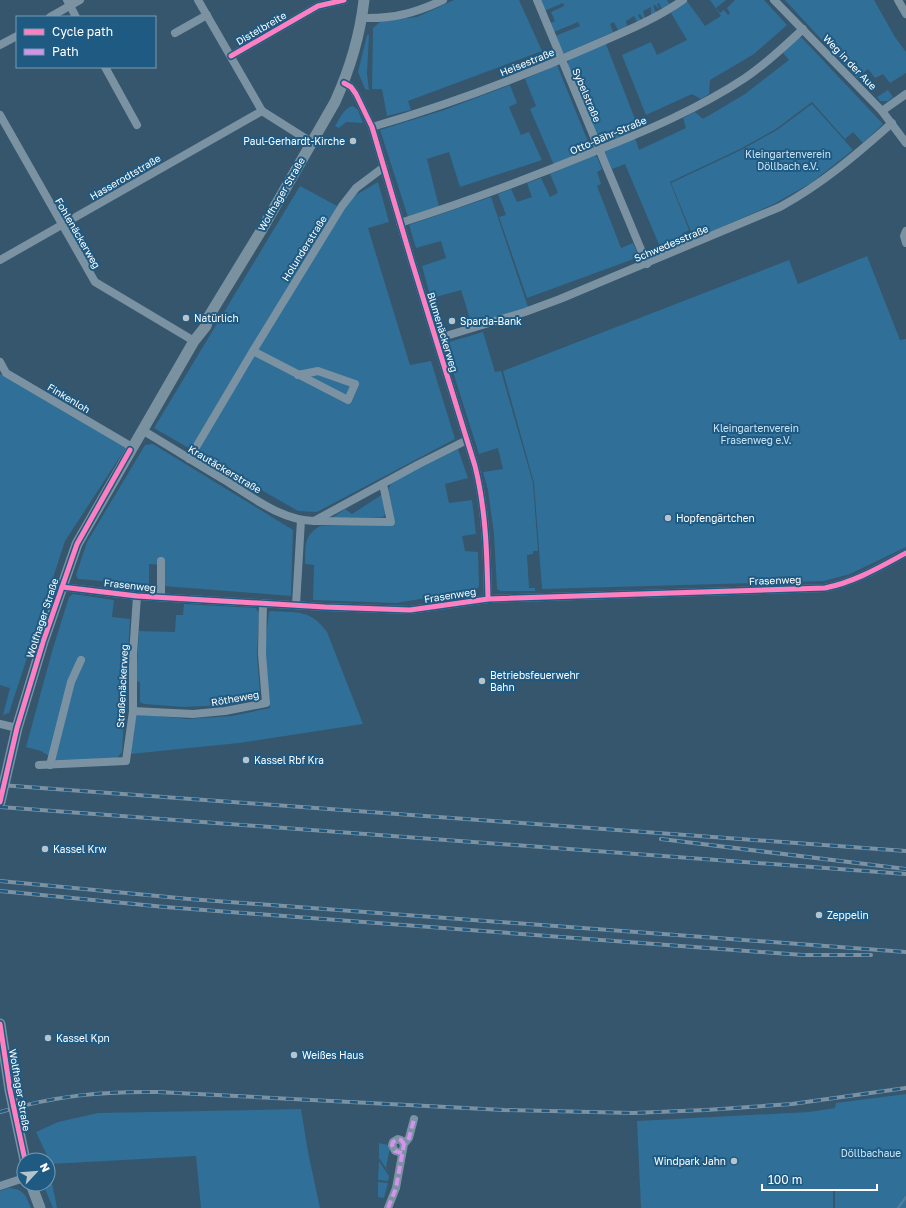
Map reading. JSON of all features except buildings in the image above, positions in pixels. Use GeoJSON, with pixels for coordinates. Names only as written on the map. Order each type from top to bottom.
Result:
{"type":"FeatureCollection","features":[{"type":"Feature","properties":{"kind":"main road","name":"Wolfhager Straße"},"geometry":{"type":"LineString","coordinates":[[0,802],[17,728],[77,544],[196,338],[206,326],[209,316],[261,231],[335,102],[344,83],[359,34],[364,0]]}},
{"type":"Feature","properties":{"kind":"main road","name":"Wolfhager Straße"},"geometry":{"type":"LineString","coordinates":[[0,1024],[10,1090],[22,1152]]}},
{"type":"Feature","properties":{"kind":"main road"},"geometry":{"type":"LineString","coordinates":[[34,1192],[40,1208]]}},
{"type":"Feature","properties":{"kind":"street"},"geometry":{"type":"LineString","coordinates":[[51,16],[68,3],[80,0]]}},
{"type":"Feature","properties":{"kind":"street","name":"Distelbreite"},"geometry":{"type":"LineString","coordinates":[[231,56],[318,6],[344,0]]}},
{"type":"Feature","properties":{"kind":"street"},"geometry":{"type":"LineString","coordinates":[[362,18],[398,16],[417,12],[443,0]]}},
{"type":"Feature","properties":{"kind":"street","name":"Sybelstraße"},"geometry":{"type":"LineString","coordinates":[[537,0],[647,264]]}},
{"type":"Feature","properties":{"kind":"street","name":"Heisestraße"},"geometry":{"type":"LineString","coordinates":[[372,127],[457,100],[562,59],[632,28],[683,0]]}},
{"type":"Feature","properties":{"kind":"street","name":"Weg in der Aue"},"geometry":{"type":"LineString","coordinates":[[774,0],[882,111],[906,142]]}},
{"type":"Feature","properties":{"kind":"street"},"geometry":{"type":"LineString","coordinates":[[898,0],[906,14]]}},
{"type":"Feature","properties":{"kind":"street"},"geometry":{"type":"LineString","coordinates":[[201,1],[207,15],[262,111],[311,142]]}},
{"type":"Feature","properties":{"kind":"street"},"geometry":{"type":"LineString","coordinates":[[68,3],[75,16]]}},
{"type":"Feature","properties":{"kind":"street"},"geometry":{"type":"LineString","coordinates":[[175,33],[207,15]]}},
{"type":"Feature","properties":{"kind":"street","name":"Otto-Bähr-Straße"},"geometry":{"type":"LineString","coordinates":[[400,223],[450,207],[599,150],[669,120],[714,98],[747,77],[803,29]]}},
{"type":"Feature","properties":{"kind":"street"},"geometry":{"type":"LineString","coordinates":[[0,45],[16,37]]}},
{"type":"Feature","properties":{"kind":"street"},"geometry":{"type":"LineString","coordinates":[[105,68],[138,126]]}},
{"type":"Feature","properties":{"kind":"street","name":"Blumenäckerweg"},"geometry":{"type":"LineString","coordinates":[[344,83],[351,87],[356,94],[372,127],[467,440],[482,494],[486,530],[488,599]]}},
{"type":"Feature","properties":{"kind":"street"},"geometry":{"type":"LineString","coordinates":[[882,111],[906,94]]}},
{"type":"Feature","properties":{"kind":"street","name":"Hasserodtstraße"},"geometry":{"type":"LineString","coordinates":[[0,260],[262,111]]}},
{"type":"Feature","properties":{"kind":"street","name":"Fohlenäckerweg"},"geometry":{"type":"LineString","coordinates":[[0,115],[95,282],[196,338]]}},
{"type":"Feature","properties":{"kind":"street","name":"Schwedesstraße"},"geometry":{"type":"LineString","coordinates":[[436,339],[525,312],[647,264],[780,207],[808,192],[841,168],[892,123]]}},
{"type":"Feature","properties":{"kind":"street","name":"Holunderstraße"},"geometry":{"type":"LineString","coordinates":[[189,459],[342,206],[356,188],[384,167]]}},
{"type":"Feature","properties":{"kind":"street"},"geometry":{"type":"LineString","coordinates":[[906,231],[904,236],[906,243]]}},
{"type":"Feature","properties":{"kind":"street"},"geometry":{"type":"LineString","coordinates":[[253,351],[298,375],[348,400],[355,384],[318,371],[298,375]]}},
{"type":"Feature","properties":{"kind":"street","name":"Finkenloh"},"geometry":{"type":"LineString","coordinates":[[0,362],[6,373],[132,448]]}},
{"type":"Feature","properties":{"kind":"street","name":"Krautäckerstraße"},"geometry":{"type":"LineString","coordinates":[[142,430],[264,504],[286,516],[301,520],[391,522],[383,484]]}},
{"type":"Feature","properties":{"kind":"street","name":"Krautäckerstraße"},"geometry":{"type":"LineString","coordinates":[[314,520],[467,440]]}},
{"type":"Feature","properties":{"kind":"street"},"geometry":{"type":"LineString","coordinates":[[296,605],[301,520]]}},
{"type":"Feature","properties":{"kind":"street","name":"Frasenweg"},"geometry":{"type":"LineString","coordinates":[[62,587],[137,596],[410,610],[488,599],[825,588],[838,585],[867,574],[906,553]]}},
{"type":"Feature","properties":{"kind":"street","name":"Frasenweg"},"geometry":{"type":"LineString","coordinates":[[161,561],[161,597]]}},
{"type":"Feature","properties":{"kind":"street","name":"Straßenäckerweg"},"geometry":{"type":"LineString","coordinates":[[40,765],[126,761],[133,711],[133,654],[137,596]]}},
{"type":"Feature","properties":{"kind":"street","name":"Rötheweg"},"geometry":{"type":"LineString","coordinates":[[133,711],[193,714],[225,711],[266,703],[262,654],[263,603]]}},
{"type":"Feature","properties":{"kind":"street"},"geometry":{"type":"LineString","coordinates":[[50,765],[71,682],[81,660]]}},
{"type":"Feature","properties":{"kind":"street"},"geometry":{"type":"LineString","coordinates":[[0,724],[17,728]]}},
{"type":"Feature","properties":{"kind":"street"},"geometry":{"type":"LineString","coordinates":[[388,1208],[396,1188],[404,1144],[409,1138],[414,1119]]}},
{"type":"Feature","properties":{"kind":"street"},"geometry":{"type":"LineString","coordinates":[[0,1186],[16,1181]]}},
{"type":"Feature","properties":{"kind":"green space"},"geometry":{"type":"Polygon","coordinates":[[[454,0],[519,0],[542,51],[408,101],[411,110],[387,116],[382,89],[372,89],[373,28],[381,21],[417,17],[454,0]]]}},
{"type":"Feature","properties":{"kind":"green space"},"geometry":{"type":"Polygon","coordinates":[[[539,0],[667,0],[670,4],[662,9],[659,3],[657,4],[660,10],[655,5],[653,6],[656,12],[651,15],[651,7],[643,11],[645,18],[643,19],[640,14],[638,15],[641,20],[637,22],[634,16],[626,21],[627,26],[618,30],[614,22],[610,24],[613,32],[565,53],[562,52],[555,36],[580,26],[578,22],[554,32],[550,23],[555,21],[551,12],[564,6],[563,3],[544,11],[539,0]]]}},
{"type":"Feature","properties":{"kind":"green space"},"geometry":{"type":"Polygon","coordinates":[[[710,0],[726,0],[716,8],[720,13],[724,10],[728,15],[730,13],[727,8],[735,0],[764,0],[787,25],[754,54],[710,80],[709,94],[701,99],[692,94],[646,115],[622,55],[651,42],[657,55],[687,40],[671,13],[687,1],[705,26],[721,16],[710,0]]]}},
{"type":"Feature","properties":{"kind":"green space"},"geometry":{"type":"Polygon","coordinates":[[[785,0],[874,0],[895,37],[906,52],[906,73],[890,83],[883,74],[875,78],[868,69],[857,78],[785,0]]]}},
{"type":"Feature","properties":{"kind":"green space"},"geometry":{"type":"Polygon","coordinates":[[[367,35],[369,35],[367,73],[369,90],[365,89],[358,72],[367,35]]]}},
{"type":"Feature","properties":{"kind":"green space"},"geometry":{"type":"Polygon","coordinates":[[[799,37],[802,38],[883,124],[863,143],[853,132],[845,139],[812,102],[776,129],[740,149],[670,182],[689,230],[682,234],[685,244],[663,254],[625,164],[612,169],[604,151],[635,138],[639,150],[686,128],[683,118],[695,112],[703,119],[745,94],[789,60],[783,53],[799,37]]]}},
{"type":"Feature","properties":{"kind":"green space"},"geometry":{"type":"Polygon","coordinates":[[[606,44],[638,127],[629,133],[604,143],[600,142],[567,66],[569,60],[606,44]]]}},
{"type":"Feature","properties":{"kind":"green space"},"geometry":{"type":"Polygon","coordinates":[[[557,65],[591,149],[554,165],[530,109],[536,106],[525,79],[557,65]]]}},
{"type":"Feature","properties":{"kind":"green space"},"geometry":{"type":"Polygon","coordinates":[[[510,85],[517,103],[509,107],[521,135],[529,132],[542,160],[460,187],[449,152],[427,159],[439,207],[408,217],[380,130],[444,110],[510,85]]]}},
{"type":"Feature","properties":{"kind":"green space"},"geometry":{"type":"Polygon","coordinates":[[[888,90],[893,97],[888,101],[880,101],[877,97],[888,90]]]}},
{"type":"Feature","properties":{"kind":"green space","name":"Kleingartenverein Döllbach e.V."},"geometry":{"type":"Polygon","coordinates":[[[812,104],[853,150],[811,183],[774,204],[694,239],[671,183],[741,150],[777,130],[812,104]]]}},
{"type":"Feature","properties":{"kind":"green space"},"geometry":{"type":"Polygon","coordinates":[[[353,106],[358,110],[363,123],[346,122],[339,128],[335,126],[345,111],[353,106]]]}},
{"type":"Feature","properties":{"kind":"green space"},"geometry":{"type":"Polygon","coordinates":[[[594,155],[597,157],[602,169],[597,172],[601,184],[597,186],[621,248],[633,243],[639,257],[527,298],[499,217],[506,215],[498,194],[511,189],[517,202],[532,197],[527,183],[541,178],[550,197],[558,193],[550,174],[594,155]]]}},
{"type":"Feature","properties":{"kind":"green space"},"geometry":{"type":"Polygon","coordinates":[[[378,182],[389,222],[368,228],[410,365],[431,361],[455,439],[317,512],[298,511],[154,428],[300,186],[337,206],[378,182]]]}},
{"type":"Feature","properties":{"kind":"green space"},"geometry":{"type":"Polygon","coordinates":[[[491,197],[528,307],[472,325],[461,290],[436,297],[436,292],[433,293],[431,299],[422,266],[446,258],[441,241],[416,248],[409,225],[491,197]]]}},
{"type":"Feature","properties":{"kind":"green space","name":"Kleingartenverein Frasenweg e.V."},"geometry":{"type":"Polygon","coordinates":[[[867,256],[900,340],[906,339],[906,547],[850,574],[824,581],[542,589],[534,483],[503,371],[789,260],[798,284],[867,256]]]}},
{"type":"Feature","properties":{"kind":"green space"},"geometry":{"type":"Polygon","coordinates":[[[483,332],[495,372],[501,371],[533,483],[538,551],[533,551],[533,554],[527,555],[529,588],[535,588],[535,591],[501,591],[497,589],[494,534],[488,490],[483,472],[503,469],[498,448],[479,454],[445,347],[446,343],[483,332]]]}},
{"type":"Feature","properties":{"kind":"green space"},"geometry":{"type":"Polygon","coordinates":[[[3,373],[127,446],[65,541],[9,713],[3,715],[10,688],[0,685],[0,375],[3,373]]]}},
{"type":"Feature","properties":{"kind":"green space"},"geometry":{"type":"Polygon","coordinates":[[[153,444],[293,530],[291,596],[163,586],[163,565],[149,564],[149,585],[78,579],[76,575],[87,542],[145,445],[153,444]]]}},
{"type":"Feature","properties":{"kind":"green space"},"geometry":{"type":"Polygon","coordinates":[[[458,449],[468,478],[445,484],[449,503],[472,500],[476,534],[462,536],[465,551],[478,552],[479,586],[476,590],[396,603],[313,600],[314,565],[305,564],[306,542],[311,534],[320,526],[394,524],[388,496],[388,491],[393,481],[458,449]]]}},
{"type":"Feature","properties":{"kind":"green space"},"geometry":{"type":"Polygon","coordinates":[[[383,494],[386,513],[383,517],[332,518],[345,509],[352,514],[383,494]]]}},
{"type":"Feature","properties":{"kind":"green space"},"geometry":{"type":"Polygon","coordinates":[[[73,594],[114,600],[112,617],[130,619],[122,752],[117,758],[57,761],[41,751],[26,747],[53,648],[69,597],[73,594]]]}},
{"type":"Feature","properties":{"kind":"green space"},"geometry":{"type":"Polygon","coordinates":[[[184,604],[256,608],[259,613],[257,656],[260,692],[257,695],[225,698],[226,705],[184,707],[144,704],[140,702],[140,682],[136,681],[139,631],[175,632],[176,615],[183,615],[184,604]]]}},
{"type":"Feature","properties":{"kind":"green space"},"geometry":{"type":"Polygon","coordinates":[[[269,612],[296,612],[309,616],[315,619],[327,632],[363,724],[239,743],[130,754],[135,716],[138,714],[188,719],[232,716],[270,708],[265,646],[269,612]]]}},
{"type":"Feature","properties":{"kind":"green space","name":"Windpark Jahn"},"geometry":{"type":"Polygon","coordinates":[[[906,1094],[906,1208],[835,1208],[835,1190],[833,1190],[833,1208],[641,1208],[637,1121],[809,1112],[835,1108],[836,1103],[906,1094]]]}},
{"type":"Feature","properties":{"kind":"green space"},"geometry":{"type":"Polygon","coordinates":[[[301,1109],[308,1152],[320,1208],[201,1208],[196,1156],[56,1164],[56,1152],[45,1152],[36,1132],[58,1122],[98,1113],[301,1109]]]}},
{"type":"Feature","properties":{"kind":"green space"},"geometry":{"type":"Polygon","coordinates":[[[379,1143],[388,1145],[390,1148],[386,1167],[390,1174],[379,1158],[379,1143]]]}},
{"type":"Feature","properties":{"kind":"green space"},"geometry":{"type":"Polygon","coordinates":[[[379,1161],[389,1176],[388,1181],[378,1180],[379,1161]]]}},
{"type":"Feature","properties":{"kind":"green space"},"geometry":{"type":"Polygon","coordinates":[[[378,1182],[388,1183],[384,1198],[378,1197],[378,1182]]]}},
{"type":"Feature","properties":{"kind":"green space"},"geometry":{"type":"Polygon","coordinates":[[[8,1188],[16,1190],[16,1192],[22,1192],[31,1208],[0,1208],[0,1191],[8,1188]]]}},
{"type":"Feature","properties":{"kind":"green space"},"geometry":{"type":"Polygon","coordinates":[[[46,1192],[54,1192],[57,1208],[53,1208],[46,1192]]]}},
{"type":"Feature","properties":{"kind":"waterway"},"geometry":{"type":"LineString","coordinates":[[898,1208],[906,1197]]}},
{"type":"Feature","properties":{"kind":"railway"},"geometry":{"type":"LineString","coordinates":[[0,785],[906,851]]}},
{"type":"Feature","properties":{"kind":"railway"},"geometry":{"type":"LineString","coordinates":[[0,807],[906,874]]}},
{"type":"Feature","properties":{"kind":"railway"},"geometry":{"type":"LineString","coordinates":[[661,839],[906,869]]}},
{"type":"Feature","properties":{"kind":"railway"},"geometry":{"type":"LineString","coordinates":[[0,881],[189,899],[906,952]]}},
{"type":"Feature","properties":{"kind":"railway"},"geometry":{"type":"LineString","coordinates":[[0,891],[165,907],[694,947],[803,955],[871,955]]}},
{"type":"Feature","properties":{"kind":"railway"},"geometry":{"type":"LineString","coordinates":[[0,1112],[59,1098],[117,1092],[158,1092],[504,1110],[633,1113],[792,1104],[906,1088]]}},
{"type":"Feature","properties":{"kind":"marked path"},"geometry":{"type":"LineString","coordinates":[[388,1208],[396,1188],[404,1144],[409,1138],[414,1119]]}},
{"type":"Feature","properties":{"kind":"marked path"},"geometry":{"type":"LineString","coordinates":[[402,1153],[395,1151],[392,1145],[393,1142],[398,1139],[404,1144]]}},
{"type":"Feature","properties":{"kind":"cycle path"},"geometry":{"type":"LineString","coordinates":[[231,56],[318,6],[344,0]]}},
{"type":"Feature","properties":{"kind":"cycle path"},"geometry":{"type":"LineString","coordinates":[[344,83],[351,87],[356,94],[372,127],[475,466],[484,516],[488,599]]}},
{"type":"Feature","properties":{"kind":"cycle path"},"geometry":{"type":"LineString","coordinates":[[0,802],[17,728],[43,642],[77,544],[130,450]]}},
{"type":"Feature","properties":{"kind":"cycle path"},"geometry":{"type":"LineString","coordinates":[[62,587],[137,596],[325,607],[410,610],[488,599],[825,588],[857,578],[906,553]]}},
{"type":"Feature","properties":{"kind":"cycle path"},"geometry":{"type":"LineString","coordinates":[[0,1024],[10,1090],[23,1152]]}},
{"type":"Feature","properties":{"kind":"place","name":"Paul-Gerhardt-Kirche"},"geometry":{"type":"Point","coordinates":[353,141]}},
{"type":"Feature","properties":{"kind":"place","name":"Natürlich"},"geometry":{"type":"Point","coordinates":[186,318]}},
{"type":"Feature","properties":{"kind":"place","name":"Sparda-Bank"},"geometry":{"type":"Point","coordinates":[452,321]}},
{"type":"Feature","properties":{"kind":"place","name":"Hopfengärtchen"},"geometry":{"type":"Point","coordinates":[668,518]}},
{"type":"Feature","properties":{"kind":"place","name":"Betriebsfeuerwehr Bahn"},"geometry":{"type":"Point","coordinates":[482,681]}},
{"type":"Feature","properties":{"kind":"place","name":"Kassel Rbf Kra"},"geometry":{"type":"Point","coordinates":[246,760]}},
{"type":"Feature","properties":{"kind":"place","name":"Kassel Krw"},"geometry":{"type":"Point","coordinates":[45,849]}},
{"type":"Feature","properties":{"kind":"place","name":"Zeppelin"},"geometry":{"type":"Point","coordinates":[819,915]}},
{"type":"Feature","properties":{"kind":"place","name":"Kassel Kpn"},"geometry":{"type":"Point","coordinates":[48,1038]}},
{"type":"Feature","properties":{"kind":"place","name":"Weißes Haus"},"geometry":{"type":"Point","coordinates":[294,1055]}},
{"type":"Feature","properties":{"kind":"place","name":"Windpark Jahn"},"geometry":{"type":"Point","coordinates":[734,1161]}},
{"type":"Feature","properties":{"kind":"park label","name":"Döllbachaue"},"geometry":{"type":"Point","coordinates":[871,1153]}}]}
